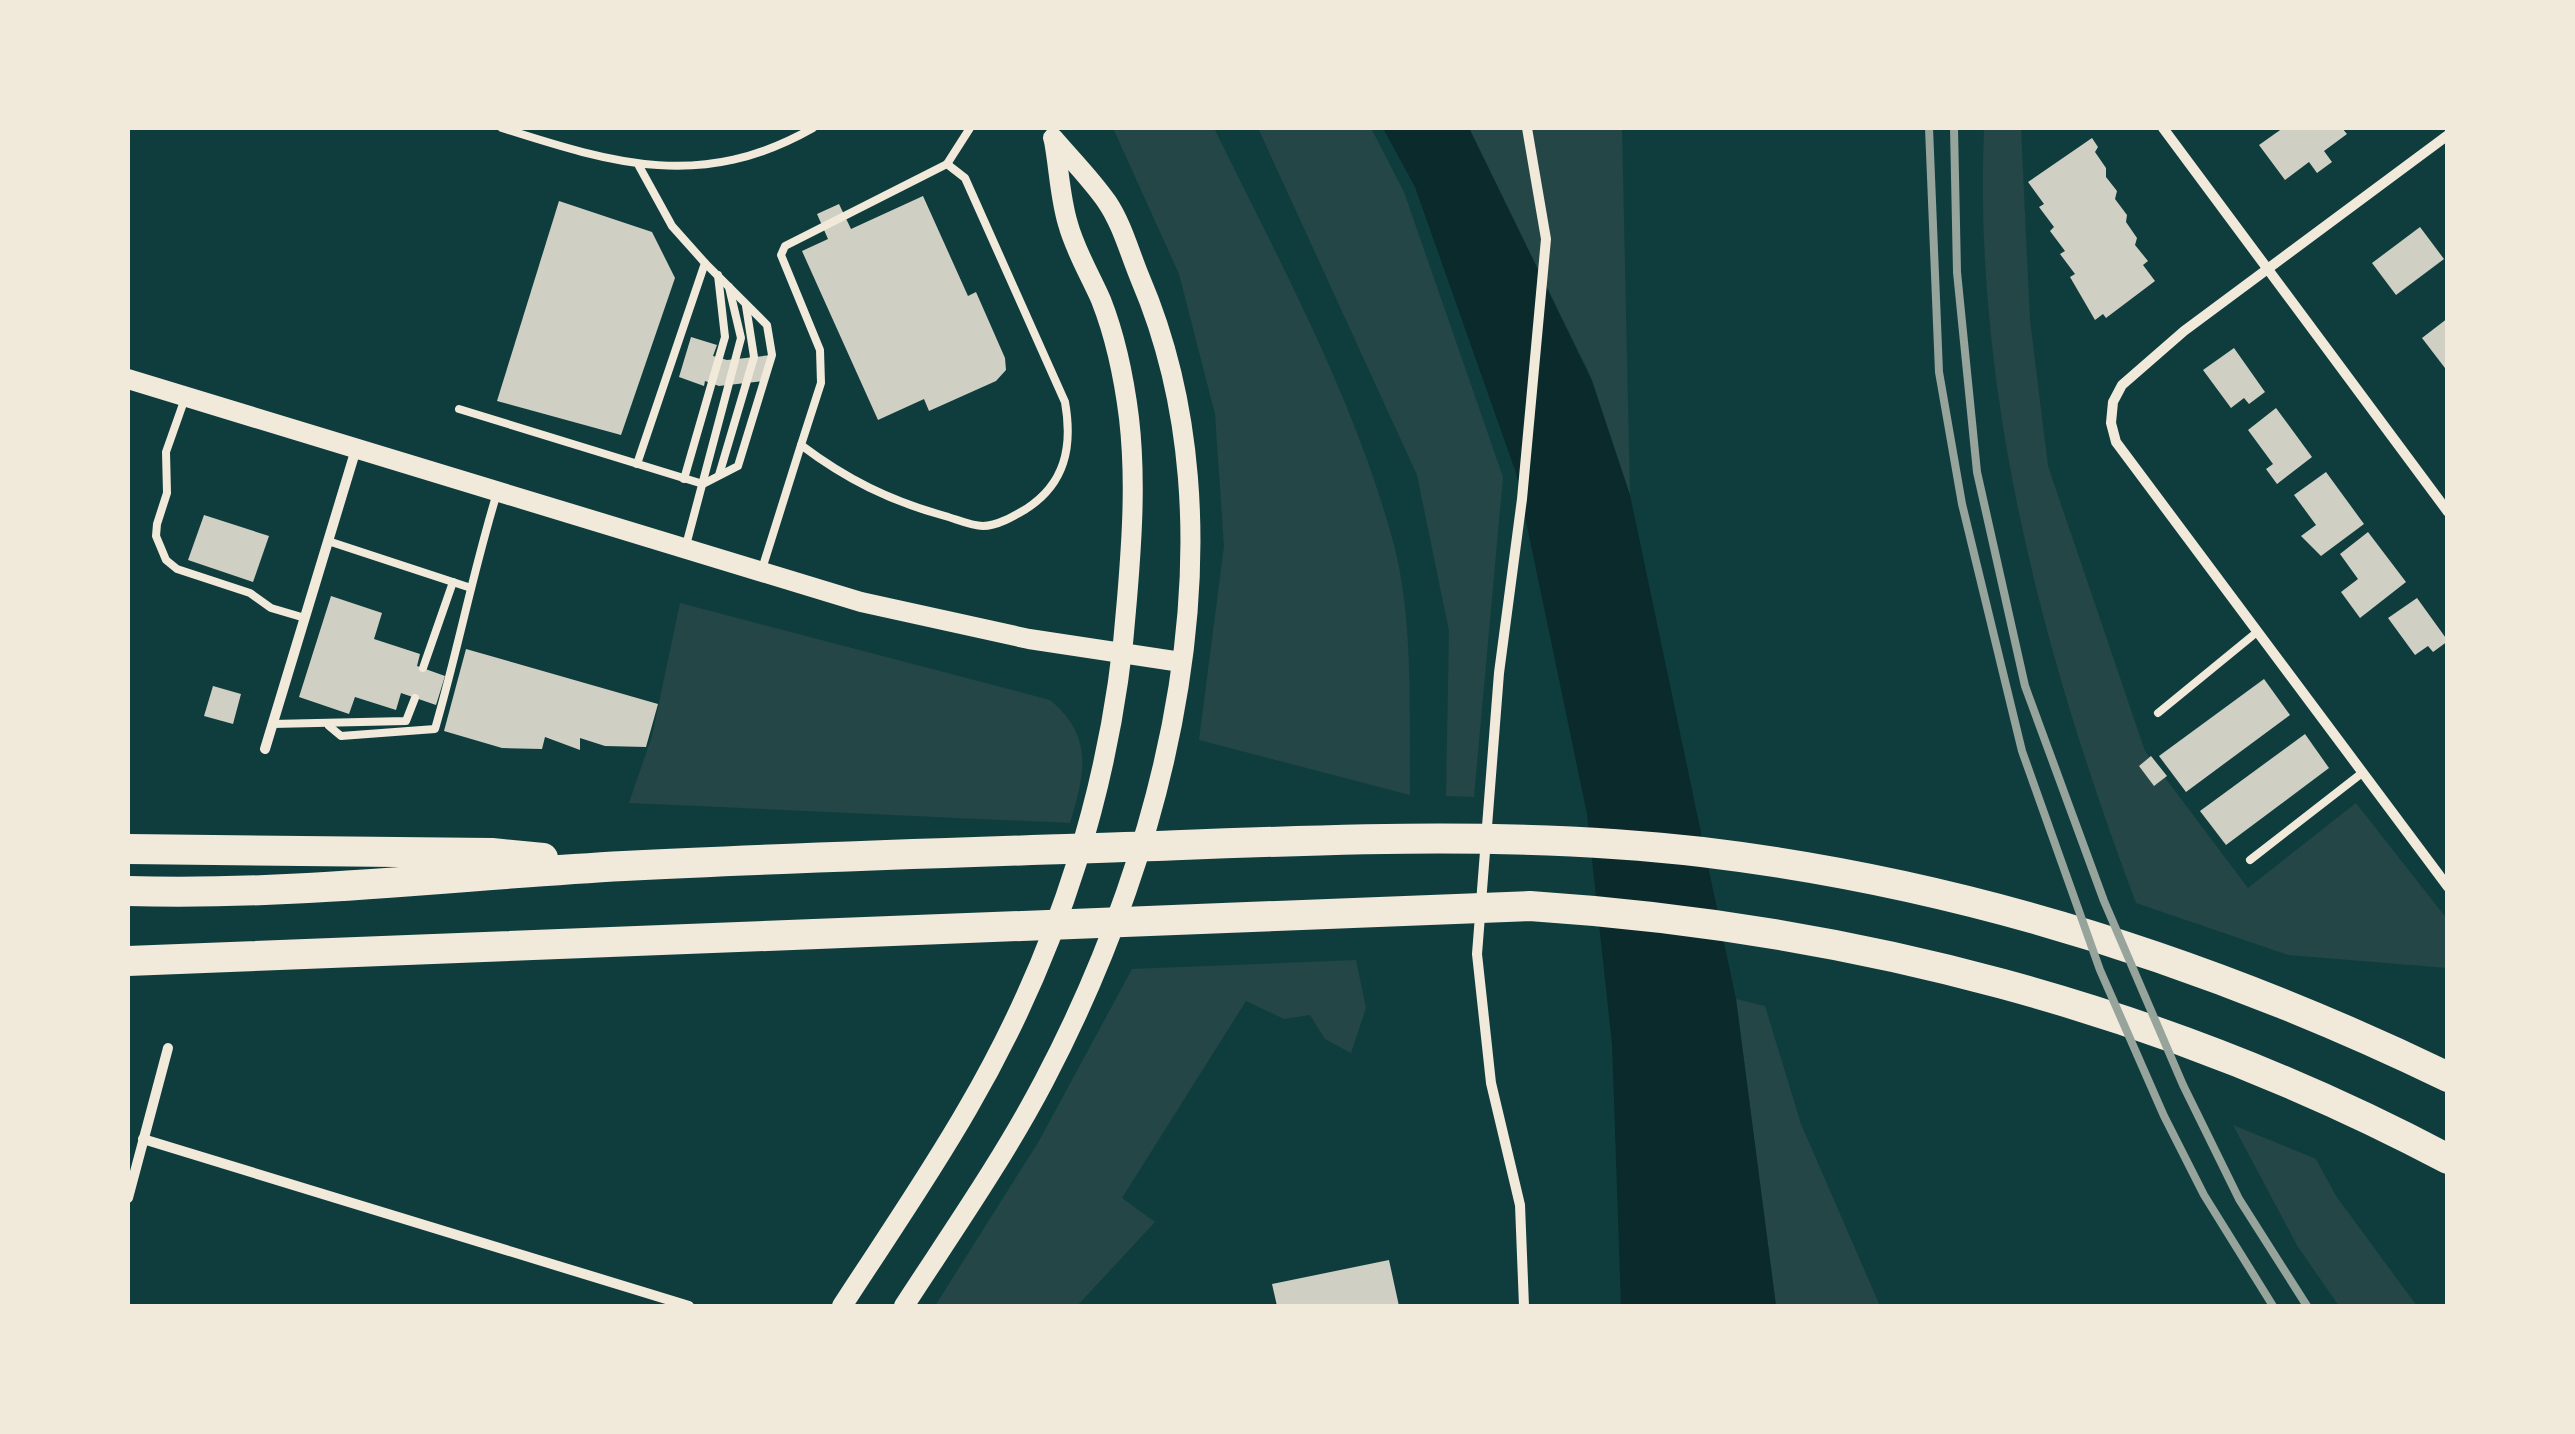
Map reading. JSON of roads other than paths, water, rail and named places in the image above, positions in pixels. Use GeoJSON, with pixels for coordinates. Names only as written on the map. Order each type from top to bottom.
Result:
{"type":"FeatureCollection","features":[{"type":"Feature","properties":{"kind":"highway"},"geometry":{"type":"LineString","coordinates":[[128,892],[341,889],[620,866],[1248,842],[1413,836],[1530,840],[1758,860],[1930,892],[2037,918],[2143,949],[2256,993],[2448,1077]]}},
{"type":"Feature","properties":{"kind":"highway"},"geometry":{"type":"LineString","coordinates":[[128,849],[492,853],[620,866]]}},
{"type":"Feature","properties":{"kind":"highway"},"geometry":{"type":"LineString","coordinates":[[128,961],[1530,906],[1696,922],[1798,938],[2030,990],[2146,1025],[2273,1073],[2410,1139],[2448,1162]]}},
{"type":"Feature","properties":{"kind":"main road"},"geometry":{"type":"LineString","coordinates":[[842,1306],[968,1108],[1016,1016],[1064,901],[1108,756],[1124,653],[1134,474],[1129,418],[1114,340],[1068,224],[1051,133]]}},
{"type":"Feature","properties":{"kind":"main road"},"geometry":{"type":"LineString","coordinates":[[904,1306],[1044,1083],[1077,1014],[1114,924],[1164,757],[1182,662],[1193,510],[1181,406],[1169,356],[1108,204],[1051,133]]}},
{"type":"Feature","properties":{"kind":"main road"},"geometry":{"type":"LineString","coordinates":[[128,379],[760,574],[945,622],[1182,662]]}},
{"type":"Feature","properties":{"kind":"street"},"geometry":{"type":"LineString","coordinates":[[1524,1306],[1520,1205],[1491,1083],[1477,954],[1490,782],[1546,239],[1527,128]]}},
{"type":"Feature","properties":{"kind":"street"},"geometry":{"type":"LineString","coordinates":[[2163,128],[2266,272],[2448,512]]}},
{"type":"Feature","properties":{"kind":"street"},"geometry":{"type":"LineString","coordinates":[[2447,136],[2184,331],[2122,385],[2113,402],[2110,423],[2116,442],[2448,887]]}},
{"type":"Feature","properties":{"kind":"street"},"geometry":{"type":"LineString","coordinates":[[265,749],[356,449]]}},
{"type":"Feature","properties":{"kind":"street"},"geometry":{"type":"LineString","coordinates":[[128,1198],[168,1048]]}},
{"type":"Feature","properties":{"kind":"street"},"geometry":{"type":"LineString","coordinates":[[144,1139],[689,1306]]}},
{"type":"Feature","properties":{"kind":"lane"},"geometry":{"type":"LineString","coordinates":[[502,128],[604,160],[685,168],[729,162],[782,145],[812,128]]}},
{"type":"Feature","properties":{"kind":"lane"},"geometry":{"type":"LineString","coordinates":[[760,574],[821,384],[820,350],[784,268],[781,256],[785,246],[947,164],[970,128]]}},
{"type":"Feature","properties":{"kind":"lane"},"geometry":{"type":"LineString","coordinates":[[2441,128],[2447,136]]}},
{"type":"Feature","properties":{"kind":"lane"},"geometry":{"type":"LineString","coordinates":[[801,445],[847,480],[915,508],[983,526],[1010,518],[1043,498],[1060,477],[1070,432],[1065,402],[965,178],[947,164]]}},
{"type":"Feature","properties":{"kind":"lane"},"geometry":{"type":"LineString","coordinates":[[459,409],[703,484],[738,466],[772,355],[767,325],[672,226],[640,166]]}},
{"type":"Feature","properties":{"kind":"lane"},"geometry":{"type":"LineString","coordinates":[[637,464],[704,263]]}},
{"type":"Feature","properties":{"kind":"lane"},"geometry":{"type":"LineString","coordinates":[[684,479],[725,337],[718,275]]}},
{"type":"Feature","properties":{"kind":"lane"},"geometry":{"type":"LineString","coordinates":[[684,550],[741,338],[729,287]]}},
{"type":"Feature","properties":{"kind":"lane"},"geometry":{"type":"LineString","coordinates":[[719,475],[754,357],[745,302]]}},
{"type":"Feature","properties":{"kind":"lane"},"geometry":{"type":"LineString","coordinates":[[185,396],[166,452],[167,493],[157,524],[159,548],[178,569],[250,593],[271,608],[305,618]]}},
{"type":"Feature","properties":{"kind":"lane"},"geometry":{"type":"LineString","coordinates":[[328,726],[340,736],[435,729],[464,629],[468,587],[498,493]]}},
{"type":"Feature","properties":{"kind":"lane"},"geometry":{"type":"LineString","coordinates":[[328,541],[468,587]]}},
{"type":"Feature","properties":{"kind":"lane"},"geometry":{"type":"LineString","coordinates":[[423,668],[453,582]]}},
{"type":"Feature","properties":{"kind":"lane"},"geometry":{"type":"LineString","coordinates":[[2158,714],[2257,632]]}},
{"type":"Feature","properties":{"kind":"lane"},"geometry":{"type":"LineString","coordinates":[[272,724],[406,722],[414,698]]}},
{"type":"Feature","properties":{"kind":"lane"},"geometry":{"type":"LineString","coordinates":[[2250,860],[2362,773]]}},
{"type":"Feature","properties":{"kind":"railway"},"geometry":{"type":"LineString","coordinates":[[1929,128],[1939,372],[1962,504],[2022,751],[2100,970],[2164,1116],[2204,1195],[2273,1306]]}},
{"type":"Feature","properties":{"kind":"railway"},"geometry":{"type":"LineString","coordinates":[[1954,128],[1957,272],[1977,472],[2025,686],[2104,901],[2183,1085],[2239,1199],[2307,1306]]}}]}
